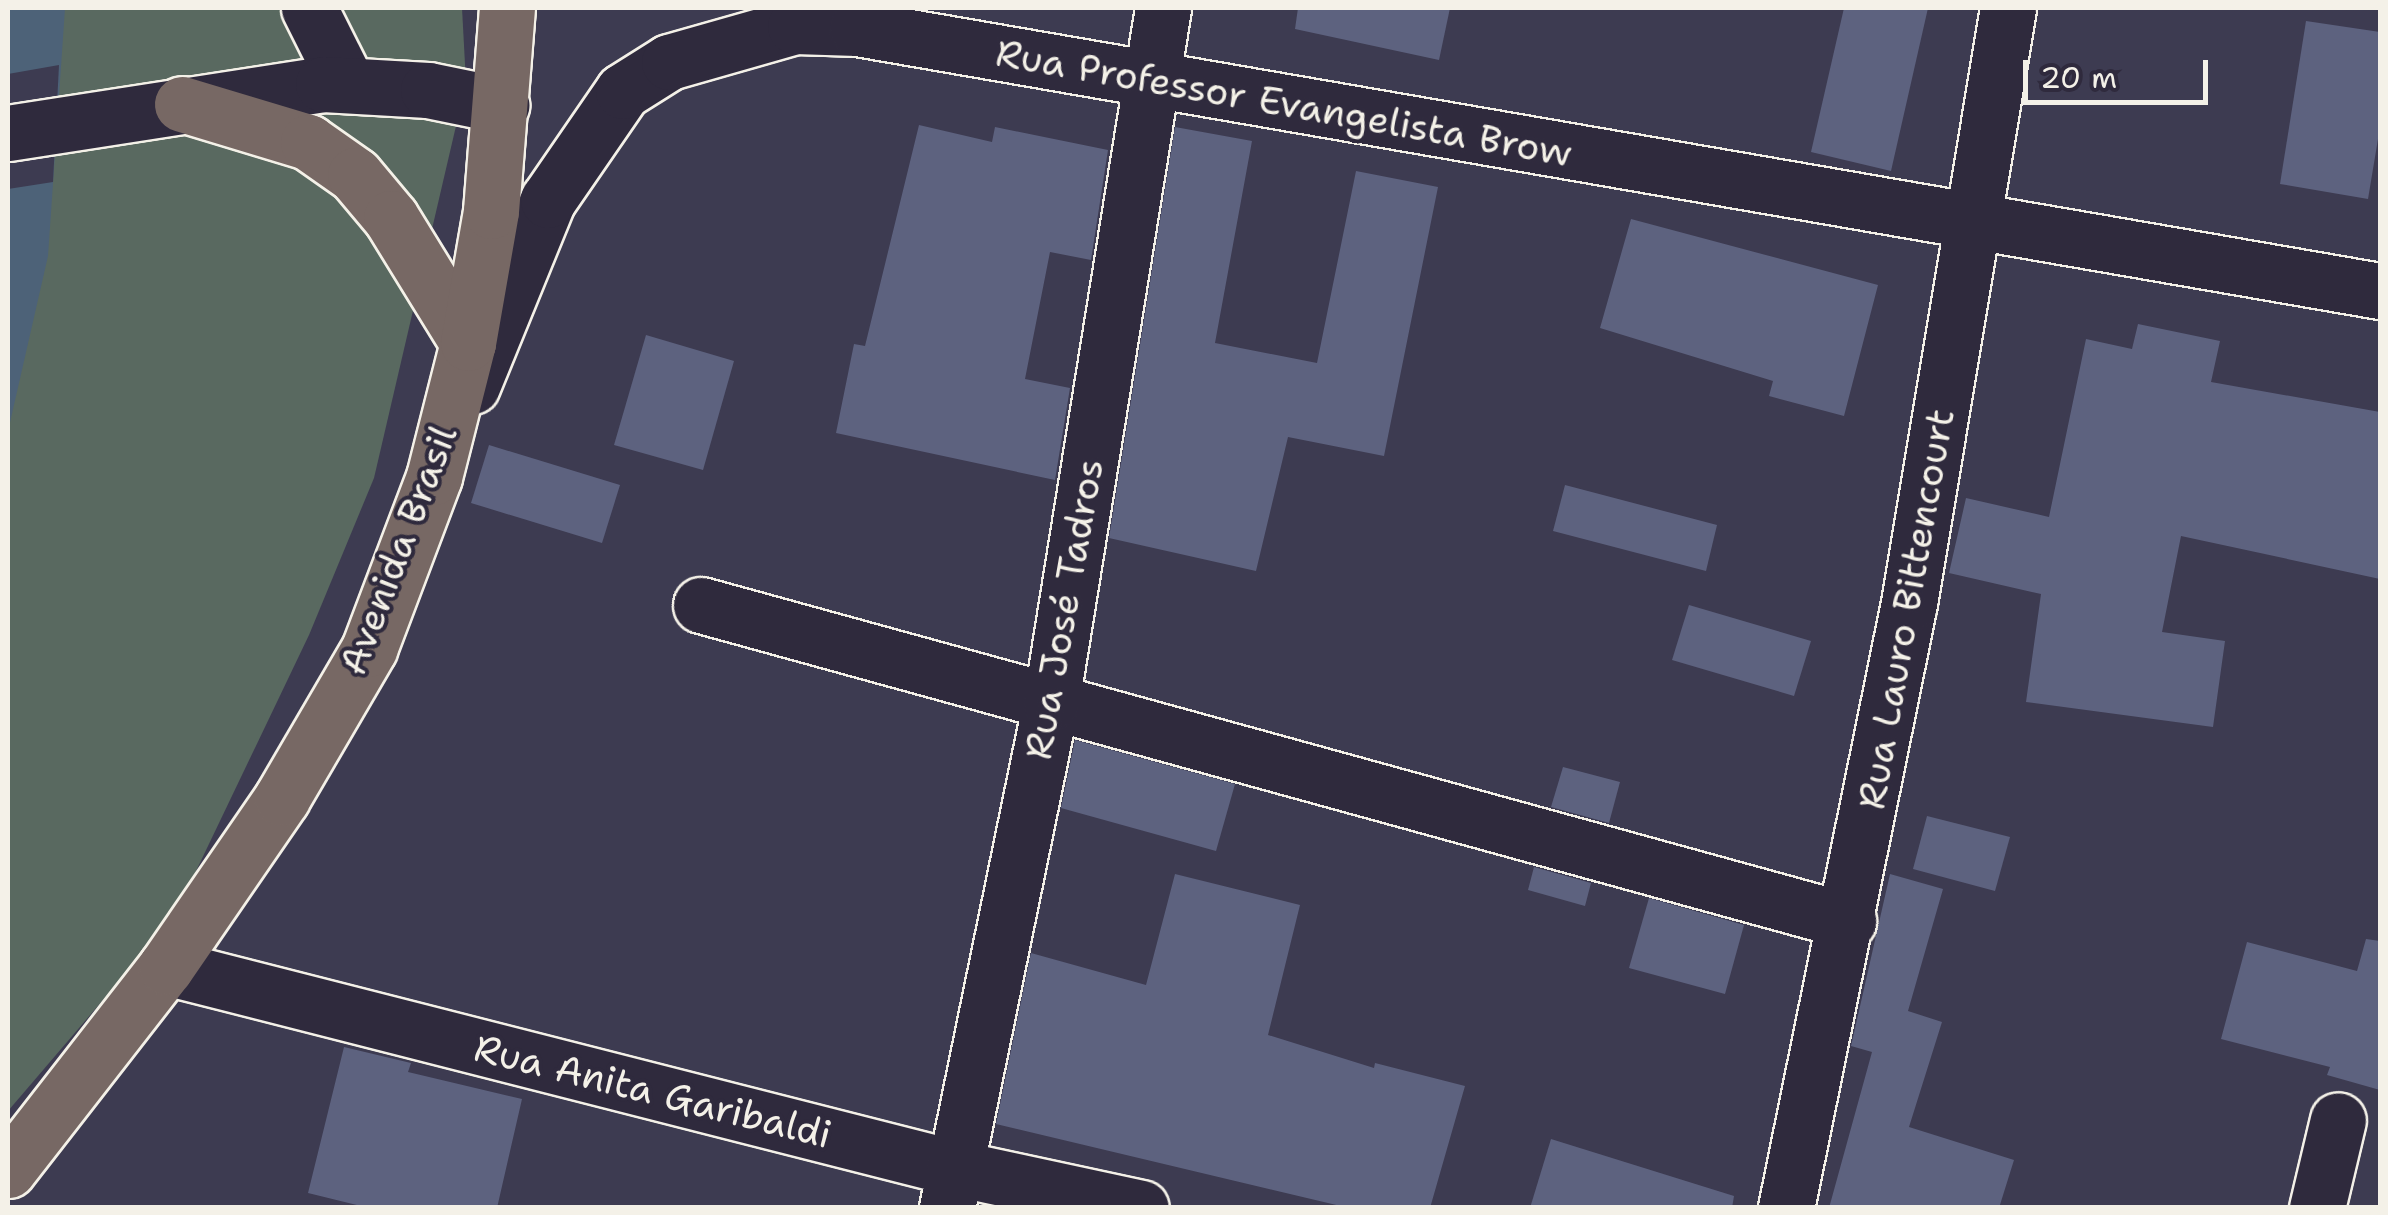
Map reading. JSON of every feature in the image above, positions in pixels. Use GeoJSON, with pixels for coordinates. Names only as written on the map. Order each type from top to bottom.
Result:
{"type":"FeatureCollection","features":[{"type":"Feature","properties":{"kind":"highway","name":"Avenida Brasil"},"geometry":{"type":"LineString","coordinates":[[8,1170],[166,967],[282,798],[369,649],[434,476],[468,343],[502,104],[508,8]]}},
{"type":"Feature","properties":{"kind":"highway"},"geometry":{"type":"LineString","coordinates":[[163,108],[308,142],[355,175],[391,218],[468,343]]}},
{"type":"Feature","properties":{"kind":"street"},"geometry":{"type":"LineString","coordinates":[[309,8],[347,84]]}},
{"type":"Feature","properties":{"kind":"street","name":"Rua José Tadros"},"geometry":{"type":"LineString","coordinates":[[951,1188],[1051,702],[1162,8]]}},
{"type":"Feature","properties":{"kind":"street","name":"Rua Lauro Bittencourt"},"geometry":{"type":"LineString","coordinates":[[1786,1208],[1848,920],[1974,222],[2008,8]]}},
{"type":"Feature","properties":{"kind":"street","name":"Rua Professor Evangelista Brow"},"geometry":{"type":"LineString","coordinates":[[434,476],[548,200],[623,92],[669,62],[795,26],[857,28],[2380,291]]}},
{"type":"Feature","properties":{"kind":"street"},"geometry":{"type":"LineString","coordinates":[[8,133],[279,87],[347,84],[502,104]]}},
{"type":"Feature","properties":{"kind":"street"},"geometry":{"type":"LineString","coordinates":[[701,606],[1848,920]]}},
{"type":"Feature","properties":{"kind":"street","name":"Rua Anita Garibaldi"},"geometry":{"type":"LineString","coordinates":[[166,967],[951,1188],[1141,1208]]}},
{"type":"Feature","properties":{"kind":"street"},"geometry":{"type":"LineString","coordinates":[[2318,1208],[2338,1120]]}},
{"type":"Feature","properties":{"kind":"green space"},"geometry":{"type":"Polygon","coordinates":[[[8,8],[462,8],[466,83],[374,478],[309,635],[174,917],[8,1111],[8,8]]]}},
{"type":"Feature","properties":{"kind":"water"},"geometry":{"type":"Polygon","coordinates":[[[8,8],[65,8],[48,256],[8,431],[8,8]]]}},
{"type":"Feature","properties":{"kind":"pier"},"geometry":{"type":"Polygon","coordinates":[[[59,65],[53,182],[8,189],[8,74],[59,65]]]}},
{"type":"Feature","properties":{"kind":"building"},"geometry":{"type":"Polygon","coordinates":[[[1298,8],[1450,8],[1439,60],[1295,29],[1298,8]]]}},
{"type":"Feature","properties":{"kind":"building"},"geometry":{"type":"Polygon","coordinates":[[[1844,8],[1928,8],[1891,171],[1811,152],[1844,8]]]}},
{"type":"Feature","properties":{"kind":"building"},"geometry":{"type":"Polygon","coordinates":[[[2306,21],[2380,32],[2380,127],[2368,199],[2280,184],[2306,21]]]}},
{"type":"Feature","properties":{"kind":"building"},"geometry":{"type":"Polygon","coordinates":[[[919,125],[992,142],[995,127],[1108,150],[1091,260],[1050,252],[1025,379],[1070,388],[1055,480],[836,433],[854,344],[865,346],[919,125]]]}},
{"type":"Feature","properties":{"kind":"building"},"geometry":{"type":"Polygon","coordinates":[[[1175,127],[1252,141],[1215,343],[1317,363],[1356,171],[1438,187],[1384,456],[1288,437],[1256,571],[1109,538],[1175,127]]]}},
{"type":"Feature","properties":{"kind":"building"},"geometry":{"type":"Polygon","coordinates":[[[1631,219],[1878,285],[1844,416],[1769,396],[1773,381],[1600,328],[1631,219]]]}},
{"type":"Feature","properties":{"kind":"building"},"geometry":{"type":"Polygon","coordinates":[[[2138,324],[2220,341],[2211,382],[2380,412],[2380,579],[2181,536],[2162,632],[2225,641],[2213,727],[2026,702],[2041,594],[1949,573],[1966,498],[2049,517],[2086,339],[2132,349],[2138,324]]]}},
{"type":"Feature","properties":{"kind":"building"},"geometry":{"type":"Polygon","coordinates":[[[646,335],[734,361],[703,470],[614,445],[646,335]]]}},
{"type":"Feature","properties":{"kind":"building"},"geometry":{"type":"Polygon","coordinates":[[[489,445],[620,485],[602,543],[471,503],[489,445]]]}},
{"type":"Feature","properties":{"kind":"building"},"geometry":{"type":"Polygon","coordinates":[[[1565,485],[1717,525],[1706,571],[1553,531],[1565,485]]]}},
{"type":"Feature","properties":{"kind":"building"},"geometry":{"type":"Polygon","coordinates":[[[1689,605],[1811,641],[1794,696],[1672,660],[1689,605]]]}},
{"type":"Feature","properties":{"kind":"building"},"geometry":{"type":"Polygon","coordinates":[[[1075,740],[1235,784],[1216,851],[1061,808],[1075,740]]]}},
{"type":"Feature","properties":{"kind":"building"},"geometry":{"type":"Polygon","coordinates":[[[1563,767],[1620,782],[1609,823],[1551,807],[1563,767]]]}},
{"type":"Feature","properties":{"kind":"building"},"geometry":{"type":"Polygon","coordinates":[[[1927,816],[2010,837],[1995,891],[1913,869],[1927,816]]]}},
{"type":"Feature","properties":{"kind":"building"},"geometry":{"type":"Polygon","coordinates":[[[1534,867],[1591,883],[1585,906],[1528,890],[1534,867]]]}},
{"type":"Feature","properties":{"kind":"building"},"geometry":{"type":"Polygon","coordinates":[[[1175,874],[1300,905],[1268,1035],[1374,1068],[1375,1063],[1465,1086],[1430,1208],[1349,1208],[996,1124],[1031,953],[1146,985],[1175,874]]]}},
{"type":"Feature","properties":{"kind":"building"},"geometry":{"type":"Polygon","coordinates":[[[1890,874],[1943,889],[1908,1011],[1942,1022],[1909,1127],[2014,1160],[1999,1208],[1829,1208],[1872,1052],[1851,1046],[1890,874]]]}},
{"type":"Feature","properties":{"kind":"building"},"geometry":{"type":"Polygon","coordinates":[[[1649,898],[1744,925],[1725,994],[1629,968],[1649,898]]]}},
{"type":"Feature","properties":{"kind":"building"},"geometry":{"type":"Polygon","coordinates":[[[2366,939],[2380,941],[2380,1090],[2327,1075],[2330,1067],[2221,1039],[2247,942],[2357,971],[2366,939]]]}},
{"type":"Feature","properties":{"kind":"building"},"geometry":{"type":"Polygon","coordinates":[[[344,1047],[411,1063],[408,1072],[522,1099],[497,1208],[369,1208],[308,1193],[344,1047]]]}},
{"type":"Feature","properties":{"kind":"building"},"geometry":{"type":"Polygon","coordinates":[[[1551,1139],[1734,1196],[1732,1208],[1530,1208],[1551,1139]]]}}]}
